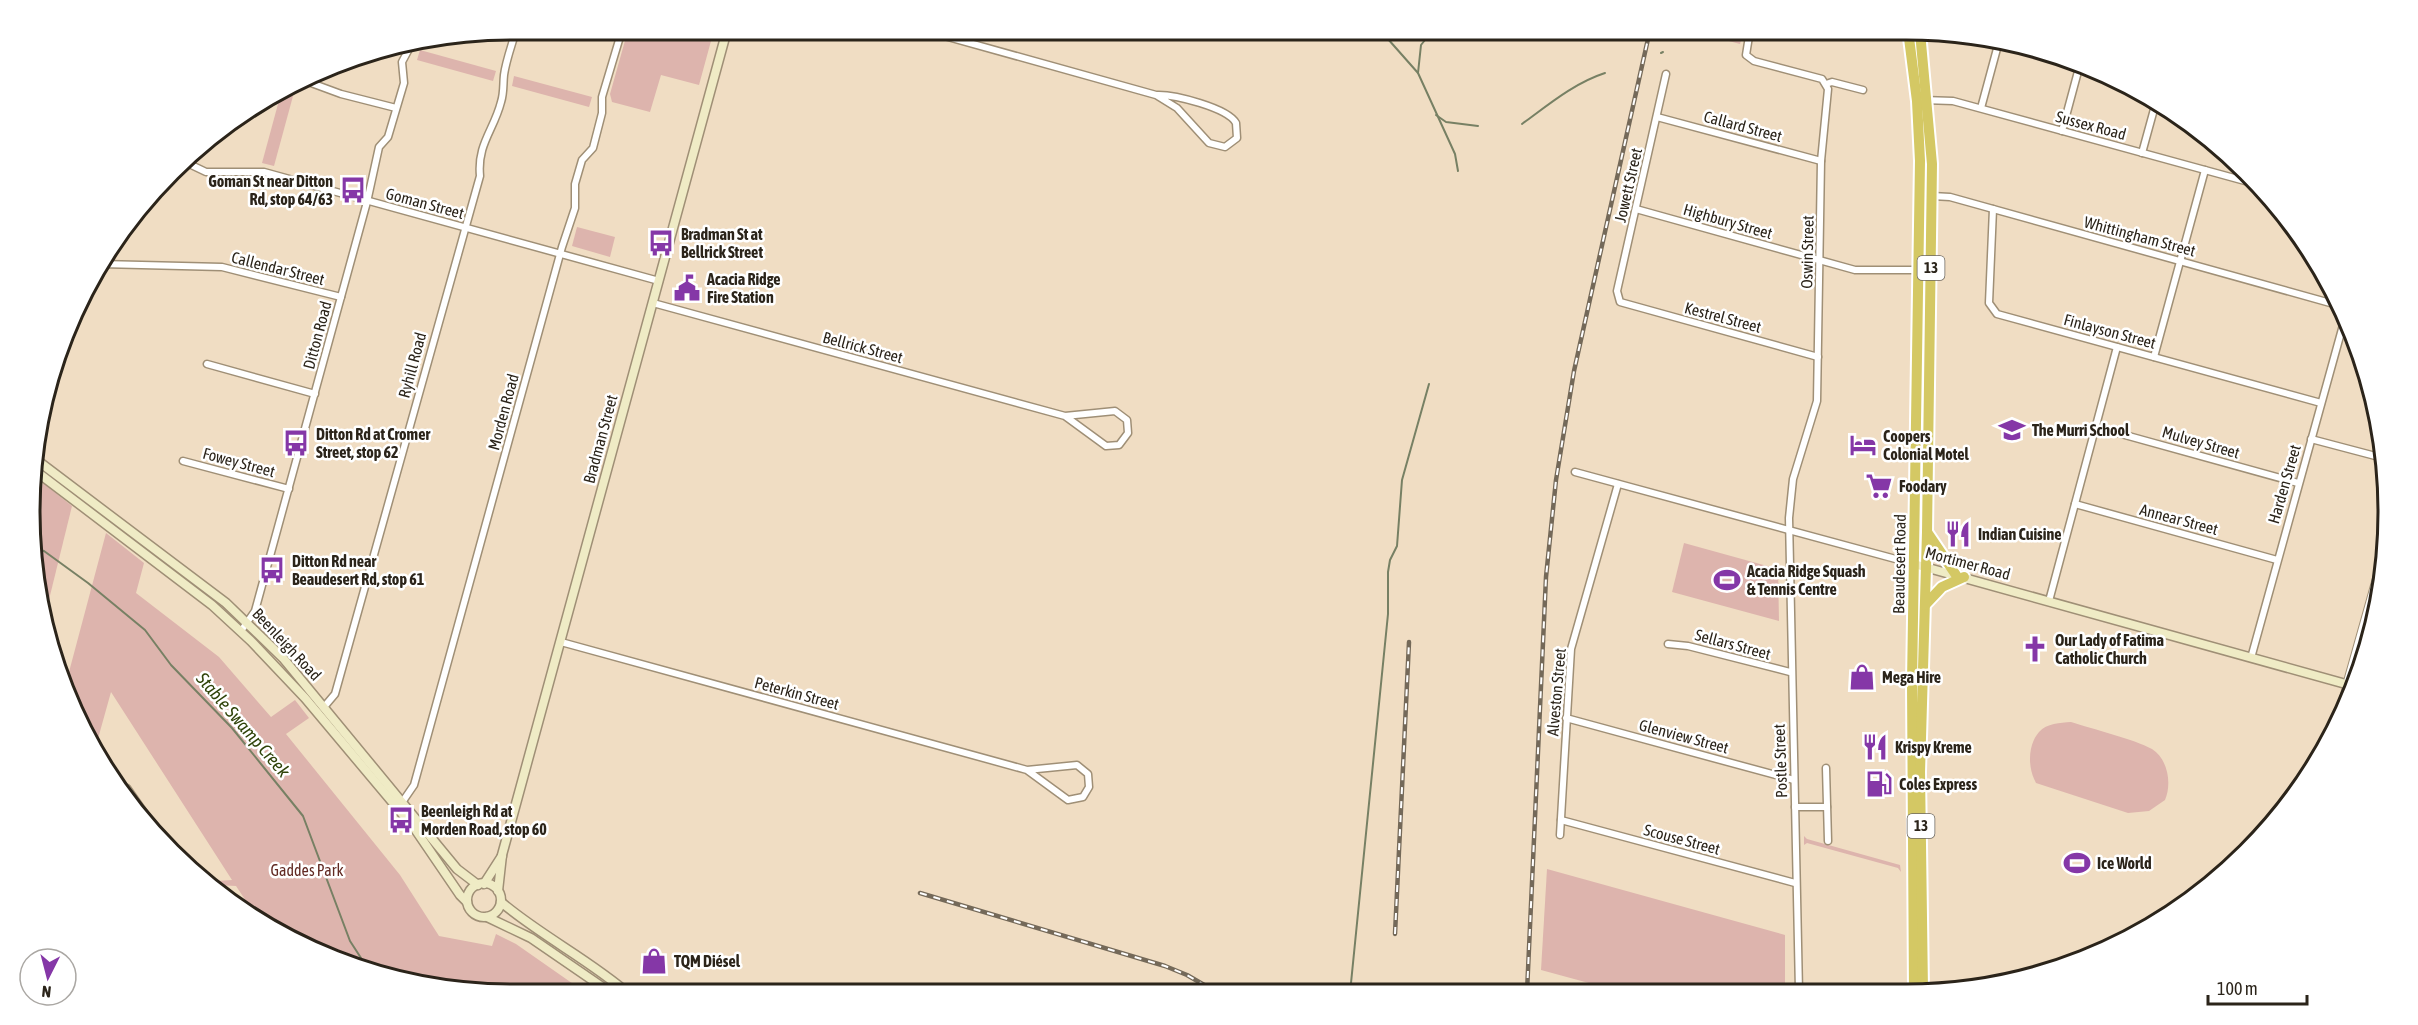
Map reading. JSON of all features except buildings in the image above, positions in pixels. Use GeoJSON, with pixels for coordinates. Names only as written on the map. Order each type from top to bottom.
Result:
{"type":"FeatureCollection","features":[{"type":"Feature","properties":{"kind":"highway","name":"Beaudesert Road"},"geometry":{"type":"LineString","coordinates":[[1910,40],[1922,100],[1932,196],[1927,532],[1920,772],[1923,983]]}},
{"type":"Feature","properties":{"kind":"highway","name":"Beaudesert Road"},"geometry":{"type":"LineString","coordinates":[[1914,984],[1912,870],[1914,564],[1920,270],[1922,100],[1920,41]]}},
{"type":"Feature","properties":{"kind":"highway"},"geometry":{"type":"LineString","coordinates":[[1925,605],[1942,587],[1960,576],[1927,532]]}},
{"type":"Feature","properties":{"kind":"main road","name":"Bradman Street"},"geometry":{"type":"LineString","coordinates":[[498,891],[502,855],[724,40]]}},
{"type":"Feature","properties":{"kind":"main road","name":"Beenleigh Road"},"geometry":{"type":"LineString","coordinates":[[44,464],[219,597],[248,622],[283,658],[457,869],[481,884]]}},
{"type":"Feature","properties":{"kind":"main road","name":"Beenleigh Road"},"geometry":{"type":"LineString","coordinates":[[43,476],[212,605],[241,631],[306,698],[415,829],[459,896],[467,902]]}},
{"type":"Feature","properties":{"kind":"main road","name":"Mortimer Road"},"geometry":{"type":"LineString","coordinates":[[1914,564],[2345,684]]}},
{"type":"Feature","properties":{"kind":"main road","name":"Bradman Street"},"geometry":{"type":"LineString","coordinates":[[481,884],[502,855]]}},
{"type":"Feature","properties":{"kind":"main road"},"geometry":{"type":"LineString","coordinates":[[598,984],[531,938],[487,917],[476,915],[467,902],[469,891],[481,884],[498,891],[501,902],[524,922],[615,984]]}},
{"type":"Feature","properties":{"kind":"main road"},"geometry":{"type":"LineString","coordinates":[[487,917],[496,912],[501,902]]}},
{"type":"Feature","properties":{"kind":"street","name":"Ryhill Road"},"geometry":{"type":"LineString","coordinates":[[324,707],[335,694],[480,176],[479,157],[486,134],[495,124],[504,91],[504,77],[513,40]]}},
{"type":"Feature","properties":{"kind":"street","name":"Morden Road"},"geometry":{"type":"LineString","coordinates":[[403,801],[414,785],[560,254],[575,208],[575,184],[582,160],[592,148],[602,112],[602,97],[619,40]]}},
{"type":"Feature","properties":{"kind":"street"},"geometry":{"type":"LineString","coordinates":[[959,40],[1156,95],[1177,108],[1212,145],[1226,147],[1235,141],[1238,127],[1229,114],[1166,94],[1156,95]]}},
{"type":"Feature","properties":{"kind":"street"},"geometry":{"type":"LineString","coordinates":[[1748,40],[1746,55],[1754,61],[1822,79],[1826,84],[1832,82],[1863,90]]}},
{"type":"Feature","properties":{"kind":"street"},"geometry":{"type":"LineString","coordinates":[[1981,108],[1997,50]]}},
{"type":"Feature","properties":{"kind":"street","name":"Ditton Road"},"geometry":{"type":"LineString","coordinates":[[241,631],[255,611],[367,202],[379,147],[388,137],[404,83],[402,62],[407,53]]}},
{"type":"Feature","properties":{"kind":"street"},"geometry":{"type":"LineString","coordinates":[[2061,130],[2077,73]]}},
{"type":"Feature","properties":{"kind":"street","name":"Jowett Street"},"geometry":{"type":"LineString","coordinates":[[1620,302],[1617,291],[1666,74]]}},
{"type":"Feature","properties":{"kind":"street"},"geometry":{"type":"LineString","coordinates":[[314,84],[341,94],[396,108]]}},
{"type":"Feature","properties":{"kind":"street","name":"Oswin Street"},"geometry":{"type":"LineString","coordinates":[[1789,530],[1793,479],[1817,402],[1821,161],[1826,84]]}},
{"type":"Feature","properties":{"kind":"street","name":"Sussex Road"},"geometry":{"type":"LineString","coordinates":[[1922,100],[1946,99],[2239,179]]}},
{"type":"Feature","properties":{"kind":"street"},"geometry":{"type":"LineString","coordinates":[[2142,153],[2154,112]]}},
{"type":"Feature","properties":{"kind":"street","name":"Callard Street"},"geometry":{"type":"LineString","coordinates":[[1657,117],[1821,161]]}},
{"type":"Feature","properties":{"kind":"street","name":"Goman Street"},"geometry":{"type":"LineString","coordinates":[[193,166],[206,172],[264,172],[659,281]]}},
{"type":"Feature","properties":{"kind":"street"},"geometry":{"type":"LineString","coordinates":[[2154,357],[2205,170]]}},
{"type":"Feature","properties":{"kind":"street","name":"Whittingham Street"},"geometry":{"type":"LineString","coordinates":[[1932,196],[1950,197],[2328,302]]}},
{"type":"Feature","properties":{"kind":"street","name":"Highbury Street"},"geometry":{"type":"LineString","coordinates":[[1636,209],[1855,270],[1920,270]]}},
{"type":"Feature","properties":{"kind":"street","name":"Finlayson Street"},"geometry":{"type":"LineString","coordinates":[[1993,209],[1989,303],[1991,310],[1997,314],[2322,403]]}},
{"type":"Feature","properties":{"kind":"street","name":"Callendar Street"},"geometry":{"type":"LineString","coordinates":[[111,264],[222,267],[341,297]]}},
{"type":"Feature","properties":{"kind":"street","name":"Kestrel Street"},"geometry":{"type":"LineString","coordinates":[[1620,302],[1818,357]]}},
{"type":"Feature","properties":{"kind":"street","name":"Bellrick Street"},"geometry":{"type":"LineString","coordinates":[[653,303],[1065,416],[1115,411],[1127,420],[1128,433],[1119,445],[1104,445],[1065,416]]}},
{"type":"Feature","properties":{"kind":"street","name":"Harden Street"},"geometry":{"type":"LineString","coordinates":[[2251,658],[2342,331]]}},
{"type":"Feature","properties":{"kind":"street"},"geometry":{"type":"LineString","coordinates":[[2049,601],[2117,347]]}},
{"type":"Feature","properties":{"kind":"street"},"geometry":{"type":"LineString","coordinates":[[207,364],[315,394]]}},
{"type":"Feature","properties":{"kind":"street","name":"Mulvey Street"},"geometry":{"type":"LineString","coordinates":[[2096,427],[2298,483]]}},
{"type":"Feature","properties":{"kind":"street"},"geometry":{"type":"LineString","coordinates":[[2311,439],[2373,455]]}},
{"type":"Feature","properties":{"kind":"street","name":"Fowey Street"},"geometry":{"type":"LineString","coordinates":[[183,461],[289,489]]}},
{"type":"Feature","properties":{"kind":"street","name":"Mortimer Road"},"geometry":{"type":"LineString","coordinates":[[1575,472],[1914,564]]}},
{"type":"Feature","properties":{"kind":"street","name":"Alveston Street"},"geometry":{"type":"LineString","coordinates":[[1560,835],[1571,649],[1618,484]]}},
{"type":"Feature","properties":{"kind":"street","name":"Annear Street"},"geometry":{"type":"LineString","coordinates":[[2075,504],[2277,560]]}},
{"type":"Feature","properties":{"kind":"street","name":"Postle Street"},"geometry":{"type":"LineString","coordinates":[[1789,530],[1790,672],[1799,984]]}},
{"type":"Feature","properties":{"kind":"street","name":"Peterkin Street"},"geometry":{"type":"LineString","coordinates":[[561,642],[1027,770],[1080,766],[1088,774],[1089,787],[1083,797],[1068,800],[1027,770]]}},
{"type":"Feature","properties":{"kind":"street","name":"Sellars Street"},"geometry":{"type":"LineString","coordinates":[[1668,644],[1688,646],[1790,672]]}},
{"type":"Feature","properties":{"kind":"street","name":"Glenview Street"},"geometry":{"type":"LineString","coordinates":[[1566,718],[1794,780]]}},
{"type":"Feature","properties":{"kind":"street"},"geometry":{"type":"LineString","coordinates":[[1826,768],[1828,841]]}},
{"type":"Feature","properties":{"kind":"street"},"geometry":{"type":"LineString","coordinates":[[1795,807],[1827,807]]}},
{"type":"Feature","properties":{"kind":"street","name":"Scouse Street"},"geometry":{"type":"LineString","coordinates":[[1561,820],[1795,883]]}},
{"type":"Feature","properties":{"kind":"green space"},"geometry":{"type":"Polygon","coordinates":[[[625,40],[711,40],[699,85],[661,75],[650,112],[612,102],[610,94],[625,40]]]}},
{"type":"Feature","properties":{"kind":"green space"},"geometry":{"type":"Polygon","coordinates":[[[1725,40],[1741,40],[1740,44],[1725,40]]]}},
{"type":"Feature","properties":{"kind":"green space"},"geometry":{"type":"Polygon","coordinates":[[[420,50],[496,71],[493,81],[417,60],[420,50]]]}},
{"type":"Feature","properties":{"kind":"green space"},"geometry":{"type":"Polygon","coordinates":[[[514,76],[592,97],[589,107],[512,86],[514,76]]]}},
{"type":"Feature","properties":{"kind":"green space"},"geometry":{"type":"Polygon","coordinates":[[[293,96],[274,166],[262,163],[278,103],[293,96]]]}},
{"type":"Feature","properties":{"kind":"green space"},"geometry":{"type":"Polygon","coordinates":[[[577,227],[615,237],[610,257],[572,246],[577,227]]]}},
{"type":"Feature","properties":{"kind":"green space"},"geometry":{"type":"Polygon","coordinates":[[[43,483],[72,506],[49,599],[42,543],[43,483]]]}},
{"type":"Feature","properties":{"kind":"green space","name":"Gaddes Park"},"geometry":{"type":"Polygon","coordinates":[[[106,533],[144,563],[136,593],[219,657],[271,717],[295,700],[309,718],[286,734],[400,875],[439,936],[492,946],[496,934],[516,944],[573,984],[482,983],[420,975],[390,968],[332,949],[276,921],[250,905],[236,886],[223,885],[218,881],[232,880],[111,692],[98,738],[76,693],[69,672],[106,533]]]}},
{"type":"Feature","properties":{"kind":"green space","name":"Acacia Ridge Squash & Tennis Centre"},"geometry":{"type":"Polygon","coordinates":[[[1684,543],[1778,569],[1779,621],[1672,592],[1684,543]]]}},
{"type":"Feature","properties":{"kind":"green space"},"geometry":{"type":"Polygon","coordinates":[[[2071,722],[2135,742],[2157,753],[2167,772],[2168,787],[2165,800],[2149,811],[2128,813],[2036,783],[2031,771],[2030,758],[2035,738],[2046,727],[2071,722]]]}},
{"type":"Feature","properties":{"kind":"green space"},"geometry":{"type":"Polygon","coordinates":[[[1804,836],[1807,839],[1900,865],[1901,872],[1898,868],[1807,843],[1804,845],[1804,836]]]}},
{"type":"Feature","properties":{"kind":"green space"},"geometry":{"type":"Polygon","coordinates":[[[1547,869],[1785,935],[1785,984],[1593,984],[1541,970],[1547,869]]]}},
{"type":"Feature","properties":{"kind":"waterway"},"geometry":{"type":"LineString","coordinates":[[1389,40],[1418,73],[1455,154],[1458,171]]}},
{"type":"Feature","properties":{"kind":"waterway"},"geometry":{"type":"LineString","coordinates":[[1418,73],[1421,45],[1425,40]]}},
{"type":"Feature","properties":{"kind":"waterway"},"geometry":{"type":"LineString","coordinates":[[1522,124],[1572,89],[1605,73]]}},
{"type":"Feature","properties":{"kind":"waterway"},"geometry":{"type":"LineString","coordinates":[[1436,115],[1446,122],[1478,126]]}},
{"type":"Feature","properties":{"kind":"waterway"},"geometry":{"type":"LineString","coordinates":[[1351,984],[1388,614],[1388,572],[1390,560],[1397,546],[1402,480],[1429,384]]}},
{"type":"Feature","properties":{"kind":"waterway","name":"Stable Swamp Creek"},"geometry":{"type":"LineString","coordinates":[[43,551],[88,583],[145,630],[171,665],[232,728],[303,816],[350,941],[361,959]]}},
{"type":"Feature","properties":{"kind":"railway"},"geometry":{"type":"LineString","coordinates":[[1527,984],[1546,577],[1556,480],[1574,371],[1648,40]]}},
{"type":"Feature","properties":{"kind":"railway"},"geometry":{"type":"LineString","coordinates":[[1395,934],[1409,642]]}},
{"type":"Feature","properties":{"kind":"railway"},"geometry":{"type":"LineString","coordinates":[[920,893],[1165,966],[1202,984]]}},
{"type":"Feature","properties":{"kind":"place","name":"Goman St near Ditton Rd, stop 64/63"},"geometry":{"type":"Point","coordinates":[353,190]}},
{"type":"Feature","properties":{"kind":"place","name":"Bradman St at Bellrick Street"},"geometry":{"type":"Point","coordinates":[661,243]}},
{"type":"Feature","properties":{"kind":"place","name":"Acacia Ridge Fire Station"},"geometry":{"type":"Point","coordinates":[687,288]}},
{"type":"Feature","properties":{"kind":"place","name":"The Murri School"},"geometry":{"type":"Point","coordinates":[2012,430]}},
{"type":"Feature","properties":{"kind":"place","name":"Ditton Rd at Cromer Street, stop 62"},"geometry":{"type":"Point","coordinates":[296,443]}},
{"type":"Feature","properties":{"kind":"place","name":"Coopers Colonial Motel"},"geometry":{"type":"Point","coordinates":[1863,445]}},
{"type":"Feature","properties":{"kind":"place","name":"Foodary"},"geometry":{"type":"Point","coordinates":[1879,486]}},
{"type":"Feature","properties":{"kind":"place","name":"Indian Cuisine"},"geometry":{"type":"Point","coordinates":[1958,534]}},
{"type":"Feature","properties":{"kind":"place","name":"Ditton Rd near Beaudesert Rd, stop 61"},"geometry":{"type":"Point","coordinates":[272,570]}},
{"type":"Feature","properties":{"kind":"place","name":"Acacia Ridge Squash & Tennis Centre"},"geometry":{"type":"Point","coordinates":[1727,580]}},
{"type":"Feature","properties":{"kind":"place","name":"Our Lady of Fatima Catholic Church"},"geometry":{"type":"Point","coordinates":[2035,649]}},
{"type":"Feature","properties":{"kind":"place","name":"Mega Hire"},"geometry":{"type":"Point","coordinates":[1862,677]}},
{"type":"Feature","properties":{"kind":"place","name":"Krispy Kreme"},"geometry":{"type":"Point","coordinates":[1875,747]}},
{"type":"Feature","properties":{"kind":"place","name":"Coles Express"},"geometry":{"type":"Point","coordinates":[1879,784]}},
{"type":"Feature","properties":{"kind":"place","name":"Beenleigh Rd at Morden Road, stop 60"},"geometry":{"type":"Point","coordinates":[401,820]}},
{"type":"Feature","properties":{"kind":"place","name":"Ice World"},"geometry":{"type":"Point","coordinates":[2077,863]}},
{"type":"Feature","properties":{"kind":"place","name":"TQM Diésel"},"geometry":{"type":"Point","coordinates":[654,961]}}]}
